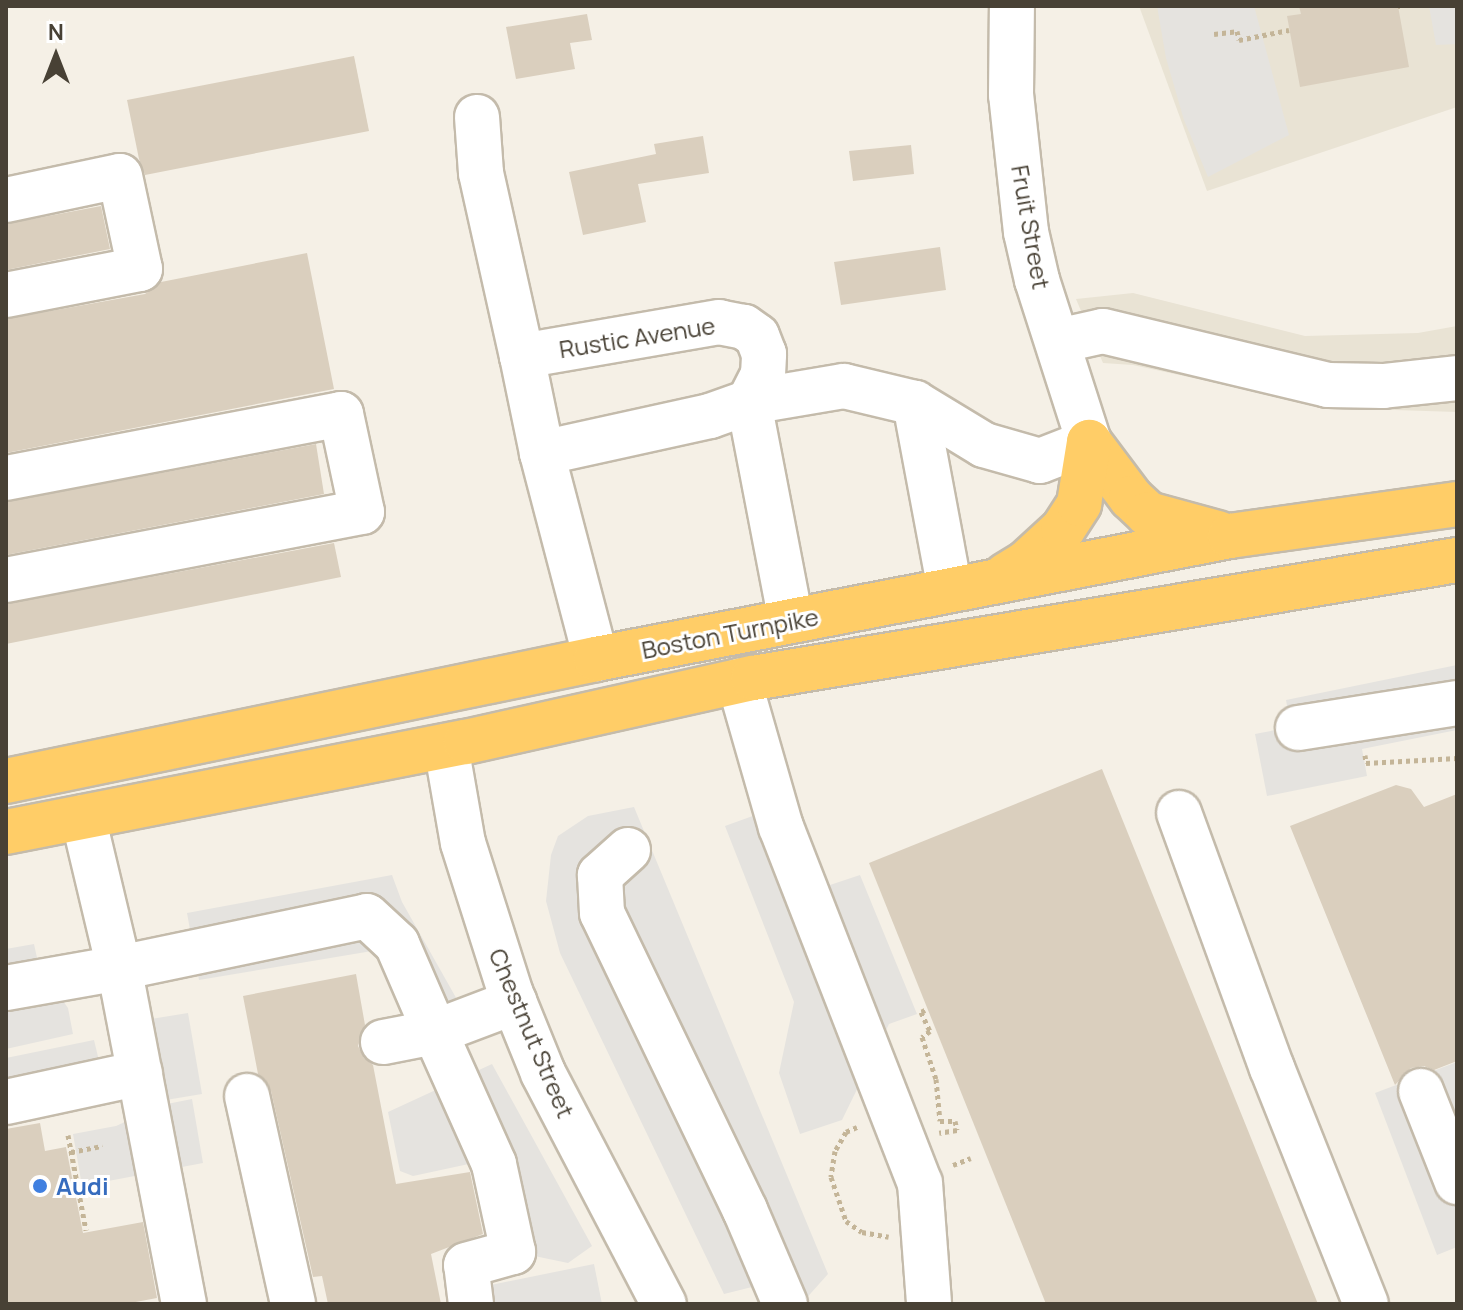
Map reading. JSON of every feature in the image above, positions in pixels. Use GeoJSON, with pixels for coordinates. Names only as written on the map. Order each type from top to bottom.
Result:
{"type":"FeatureCollection","features":[{"type":"Feature","properties":{"kind":"highway"},"geometry":{"type":"LineString","coordinates":[[1089,442],[1131,498],[1148,514],[1230,536]]}},
{"type":"Feature","properties":{"kind":"highway"},"geometry":{"type":"LineString","coordinates":[[996,581],[1026,563],[1063,529],[1079,504],[1089,442]]}},
{"type":"Feature","properties":{"kind":"highway","name":"Boston Turnpike"},"geometry":{"type":"LineString","coordinates":[[6,781],[596,659],[1230,536],[1457,504]]}},
{"type":"Feature","properties":{"kind":"highway","name":"Boston Turnpike"},"geometry":{"type":"LineString","coordinates":[[6,832],[446,746],[739,681],[1457,560]]}},
{"type":"Feature","properties":{"kind":"street","name":"Fruit Street"},"geometry":{"type":"LineString","coordinates":[[1012,6],[1011,95],[1026,232],[1037,280],[1089,442]]}},
{"type":"Feature","properties":{"kind":"street"},"geometry":{"type":"LineString","coordinates":[[477,117],[481,173],[542,453],[596,659]]}},
{"type":"Feature","properties":{"kind":"street"},"geometry":{"type":"LineString","coordinates":[[6,200],[120,176],[140,269],[6,295]]}},
{"type":"Feature","properties":{"kind":"street","name":"Rustic Avenue"},"geometry":{"type":"LineString","coordinates":[[522,356],[719,322],[744,327],[757,336],[764,354],[760,383],[749,402]]}},
{"type":"Feature","properties":{"kind":"street"},"geometry":{"type":"LineString","coordinates":[[1058,341],[1103,331],[1328,385],[1383,386],[1457,378]]}},
{"type":"Feature","properties":{"kind":"street"},"geometry":{"type":"LineString","coordinates":[[542,453],[710,416],[749,402],[844,386],[915,403],[984,445],[1040,461],[1089,442]]}},
{"type":"Feature","properties":{"kind":"street"},"geometry":{"type":"LineString","coordinates":[[749,402],[791,621]]}},
{"type":"Feature","properties":{"kind":"street"},"geometry":{"type":"LineString","coordinates":[[915,403],[950,590]]}},
{"type":"Feature","properties":{"kind":"street"},"geometry":{"type":"LineString","coordinates":[[6,478],[341,414],[362,512],[6,580]]}},
{"type":"Feature","properties":{"kind":"street"},"geometry":{"type":"LineString","coordinates":[[739,681],[781,827],[920,1183],[929,1304]]}},
{"type":"Feature","properties":{"kind":"street"},"geometry":{"type":"LineString","coordinates":[[1298,728],[1457,703]]}},
{"type":"Feature","properties":{"kind":"street","name":"Chestnut Street"},"geometry":{"type":"LineString","coordinates":[[446,746],[463,843],[514,1002],[543,1073],[664,1304]]}},
{"type":"Feature","properties":{"kind":"street"},"geometry":{"type":"LineString","coordinates":[[1179,813],[1272,1068],[1366,1304]]}},
{"type":"Feature","properties":{"kind":"street"},"geometry":{"type":"LineString","coordinates":[[83,817],[119,968],[184,1304]]}},
{"type":"Feature","properties":{"kind":"street"},"geometry":{"type":"LineString","coordinates":[[628,850],[600,875],[602,913],[745,1210],[785,1304]]}},
{"type":"Feature","properties":{"kind":"street"},"geometry":{"type":"LineString","coordinates":[[6,988],[119,968],[367,916],[397,944],[494,1164],[513,1252],[466,1265],[471,1304]]}},
{"type":"Feature","properties":{"kind":"street"},"geometry":{"type":"LineString","coordinates":[[383,1042],[435,1032],[514,1002]]}},
{"type":"Feature","properties":{"kind":"street"},"geometry":{"type":"LineString","coordinates":[[6,1102],[140,1073]]}},
{"type":"Feature","properties":{"kind":"street"},"geometry":{"type":"LineString","coordinates":[[1421,1091],[1457,1182]]}},
{"type":"Feature","properties":{"kind":"street"},"geometry":{"type":"LineString","coordinates":[[247,1096],[293,1304]]}},
{"type":"Feature","properties":{"kind":"path"},"geometry":{"type":"LineString","coordinates":[[1214,34],[1237,31],[1239,40],[1289,30]]}},
{"type":"Feature","properties":{"kind":"path"},"geometry":{"type":"LineString","coordinates":[[925,1010],[921,1012],[930,1031],[922,1037],[936,1079],[940,1121],[955,1121],[957,1130]]}},
{"type":"Feature","properties":{"kind":"path"},"geometry":{"type":"LineString","coordinates":[[893,1114],[846,1132],[835,1151],[831,1177],[846,1221],[862,1232],[892,1237],[924,1226]]}},
{"type":"Feature","properties":{"kind":"path"},"geometry":{"type":"LineString","coordinates":[[68,1135],[86,1230]]}},
{"type":"Feature","properties":{"kind":"path"},"geometry":{"type":"LineString","coordinates":[[71,1152],[102,1146]]}},
{"type":"Feature","properties":{"kind":"shaded area"},"geometry":{"type":"Polygon","coordinates":[[[1139,6],[1457,6],[1457,107],[1207,191],[1139,6]]]}},
{"type":"Feature","properties":{"kind":"shaded area"},"geometry":{"type":"Polygon","coordinates":[[[1157,6],[1254,6],[1289,135],[1208,177],[1184,120],[1166,58],[1157,6]]]}},
{"type":"Feature","properties":{"kind":"shaded area"},"geometry":{"type":"Polygon","coordinates":[[[1429,6],[1457,6],[1457,44],[1436,45],[1429,6]]]}},
{"type":"Feature","properties":{"kind":"shaded area"},"geometry":{"type":"Polygon","coordinates":[[[1133,293],[1305,336],[1418,333],[1457,326],[1457,412],[1395,410],[1272,395],[1133,365],[1103,363],[1076,299],[1133,293]]]}},
{"type":"Feature","properties":{"kind":"shaded area"},"geometry":{"type":"Polygon","coordinates":[[[1457,665],[1457,730],[1362,749],[1367,776],[1267,796],[1255,734],[1291,727],[1286,700],[1457,665]]]}},
{"type":"Feature","properties":{"kind":"shaded area"},"geometry":{"type":"Polygon","coordinates":[[[634,807],[828,1274],[803,1302],[756,1286],[724,1294],[560,953],[546,901],[551,855],[558,836],[588,816],[634,807]]]}},
{"type":"Feature","properties":{"kind":"shaded area"},"geometry":{"type":"Polygon","coordinates":[[[761,813],[830,885],[860,875],[917,1014],[889,1024],[842,1120],[800,1134],[779,1073],[794,1002],[725,826],[761,813]]]}},
{"type":"Feature","properties":{"kind":"shaded area"},"geometry":{"type":"Polygon","coordinates":[[[392,875],[402,902],[459,1003],[435,998],[372,951],[199,980],[187,913],[392,875]]]}},
{"type":"Feature","properties":{"kind":"shaded area"},"geometry":{"type":"Polygon","coordinates":[[[34,944],[39,967],[68,1008],[73,1034],[6,1049],[6,949],[34,944]]]}},
{"type":"Feature","properties":{"kind":"shaded area"},"geometry":{"type":"Polygon","coordinates":[[[188,1013],[202,1094],[160,1101],[151,1019],[188,1013]]]}},
{"type":"Feature","properties":{"kind":"shaded area"},"geometry":{"type":"Polygon","coordinates":[[[94,1040],[101,1069],[6,1089],[6,1058],[94,1040]]]}},
{"type":"Feature","properties":{"kind":"shaded area"},"geometry":{"type":"Polygon","coordinates":[[[1457,1062],[1457,1247],[1437,1255],[1375,1093],[1457,1062]]]}},
{"type":"Feature","properties":{"kind":"shaded area"},"geometry":{"type":"Polygon","coordinates":[[[492,1064],[592,1246],[568,1263],[491,1247],[478,1162],[413,1176],[400,1171],[388,1112],[492,1064]]]}},
{"type":"Feature","properties":{"kind":"shaded area"},"geometry":{"type":"Polygon","coordinates":[[[192,1099],[203,1163],[82,1186],[73,1134],[116,1126],[162,1105],[192,1099]]]}},
{"type":"Feature","properties":{"kind":"shaded area"},"geometry":{"type":"Polygon","coordinates":[[[594,1264],[602,1304],[489,1304],[486,1286],[594,1264]]]}},
{"type":"Feature","properties":{"kind":"building"},"geometry":{"type":"Polygon","coordinates":[[[1299,6],[1398,6],[1409,67],[1300,87],[1287,16],[1301,14],[1299,6]]]}},
{"type":"Feature","properties":{"kind":"building"},"geometry":{"type":"Polygon","coordinates":[[[587,14],[592,40],[570,43],[575,69],[516,79],[506,27],[587,14]]]}},
{"type":"Feature","properties":{"kind":"building"},"geometry":{"type":"Polygon","coordinates":[[[354,56],[369,131],[145,175],[127,100],[354,56]]]}},
{"type":"Feature","properties":{"kind":"building"},"geometry":{"type":"Polygon","coordinates":[[[703,136],[709,173],[638,184],[646,222],[583,235],[569,172],[656,154],[654,144],[703,136]]]}},
{"type":"Feature","properties":{"kind":"building"},"geometry":{"type":"Polygon","coordinates":[[[911,145],[914,174],[853,181],[849,151],[911,145]]]}},
{"type":"Feature","properties":{"kind":"building"},"geometry":{"type":"Polygon","coordinates":[[[101,206],[110,249],[6,270],[6,224],[101,206]]]}},
{"type":"Feature","properties":{"kind":"building"},"geometry":{"type":"Polygon","coordinates":[[[940,247],[946,290],[841,305],[834,262],[940,247]]]}},
{"type":"Feature","properties":{"kind":"building"},"geometry":{"type":"Polygon","coordinates":[[[307,253],[334,389],[6,453],[6,319],[145,294],[161,282],[307,253]]]}},
{"type":"Feature","properties":{"kind":"building"},"geometry":{"type":"Polygon","coordinates":[[[316,444],[324,494],[6,555],[6,502],[316,444]]]}},
{"type":"Feature","properties":{"kind":"building"},"geometry":{"type":"Polygon","coordinates":[[[334,543],[341,577],[6,644],[6,604],[334,543]]]}},
{"type":"Feature","properties":{"kind":"building"},"geometry":{"type":"Polygon","coordinates":[[[1102,769],[1318,1304],[1046,1304],[869,863],[1102,769]]]}},
{"type":"Feature","properties":{"kind":"building"},"geometry":{"type":"Polygon","coordinates":[[[1396,785],[1411,789],[1424,807],[1457,794],[1457,1061],[1434,1070],[1424,1066],[1411,1068],[1395,1085],[1290,826],[1396,785]]]}},
{"type":"Feature","properties":{"kind":"building"},"geometry":{"type":"Polygon","coordinates":[[[356,974],[365,1025],[358,1046],[364,1058],[373,1065],[396,1184],[470,1172],[483,1234],[431,1254],[441,1304],[328,1304],[322,1276],[313,1277],[271,1091],[258,1074],[243,996],[356,974]]]}},
{"type":"Feature","properties":{"kind":"building","name":"Audi"},"geometry":{"type":"Polygon","coordinates":[[[40,1123],[45,1151],[66,1147],[83,1233],[143,1222],[157,1298],[125,1304],[6,1304],[6,1129],[40,1123]]]}},
{"type":"Feature","properties":{"kind":"place","name":"Audi"},"geometry":{"type":"Point","coordinates":[40,1186]}}]}
